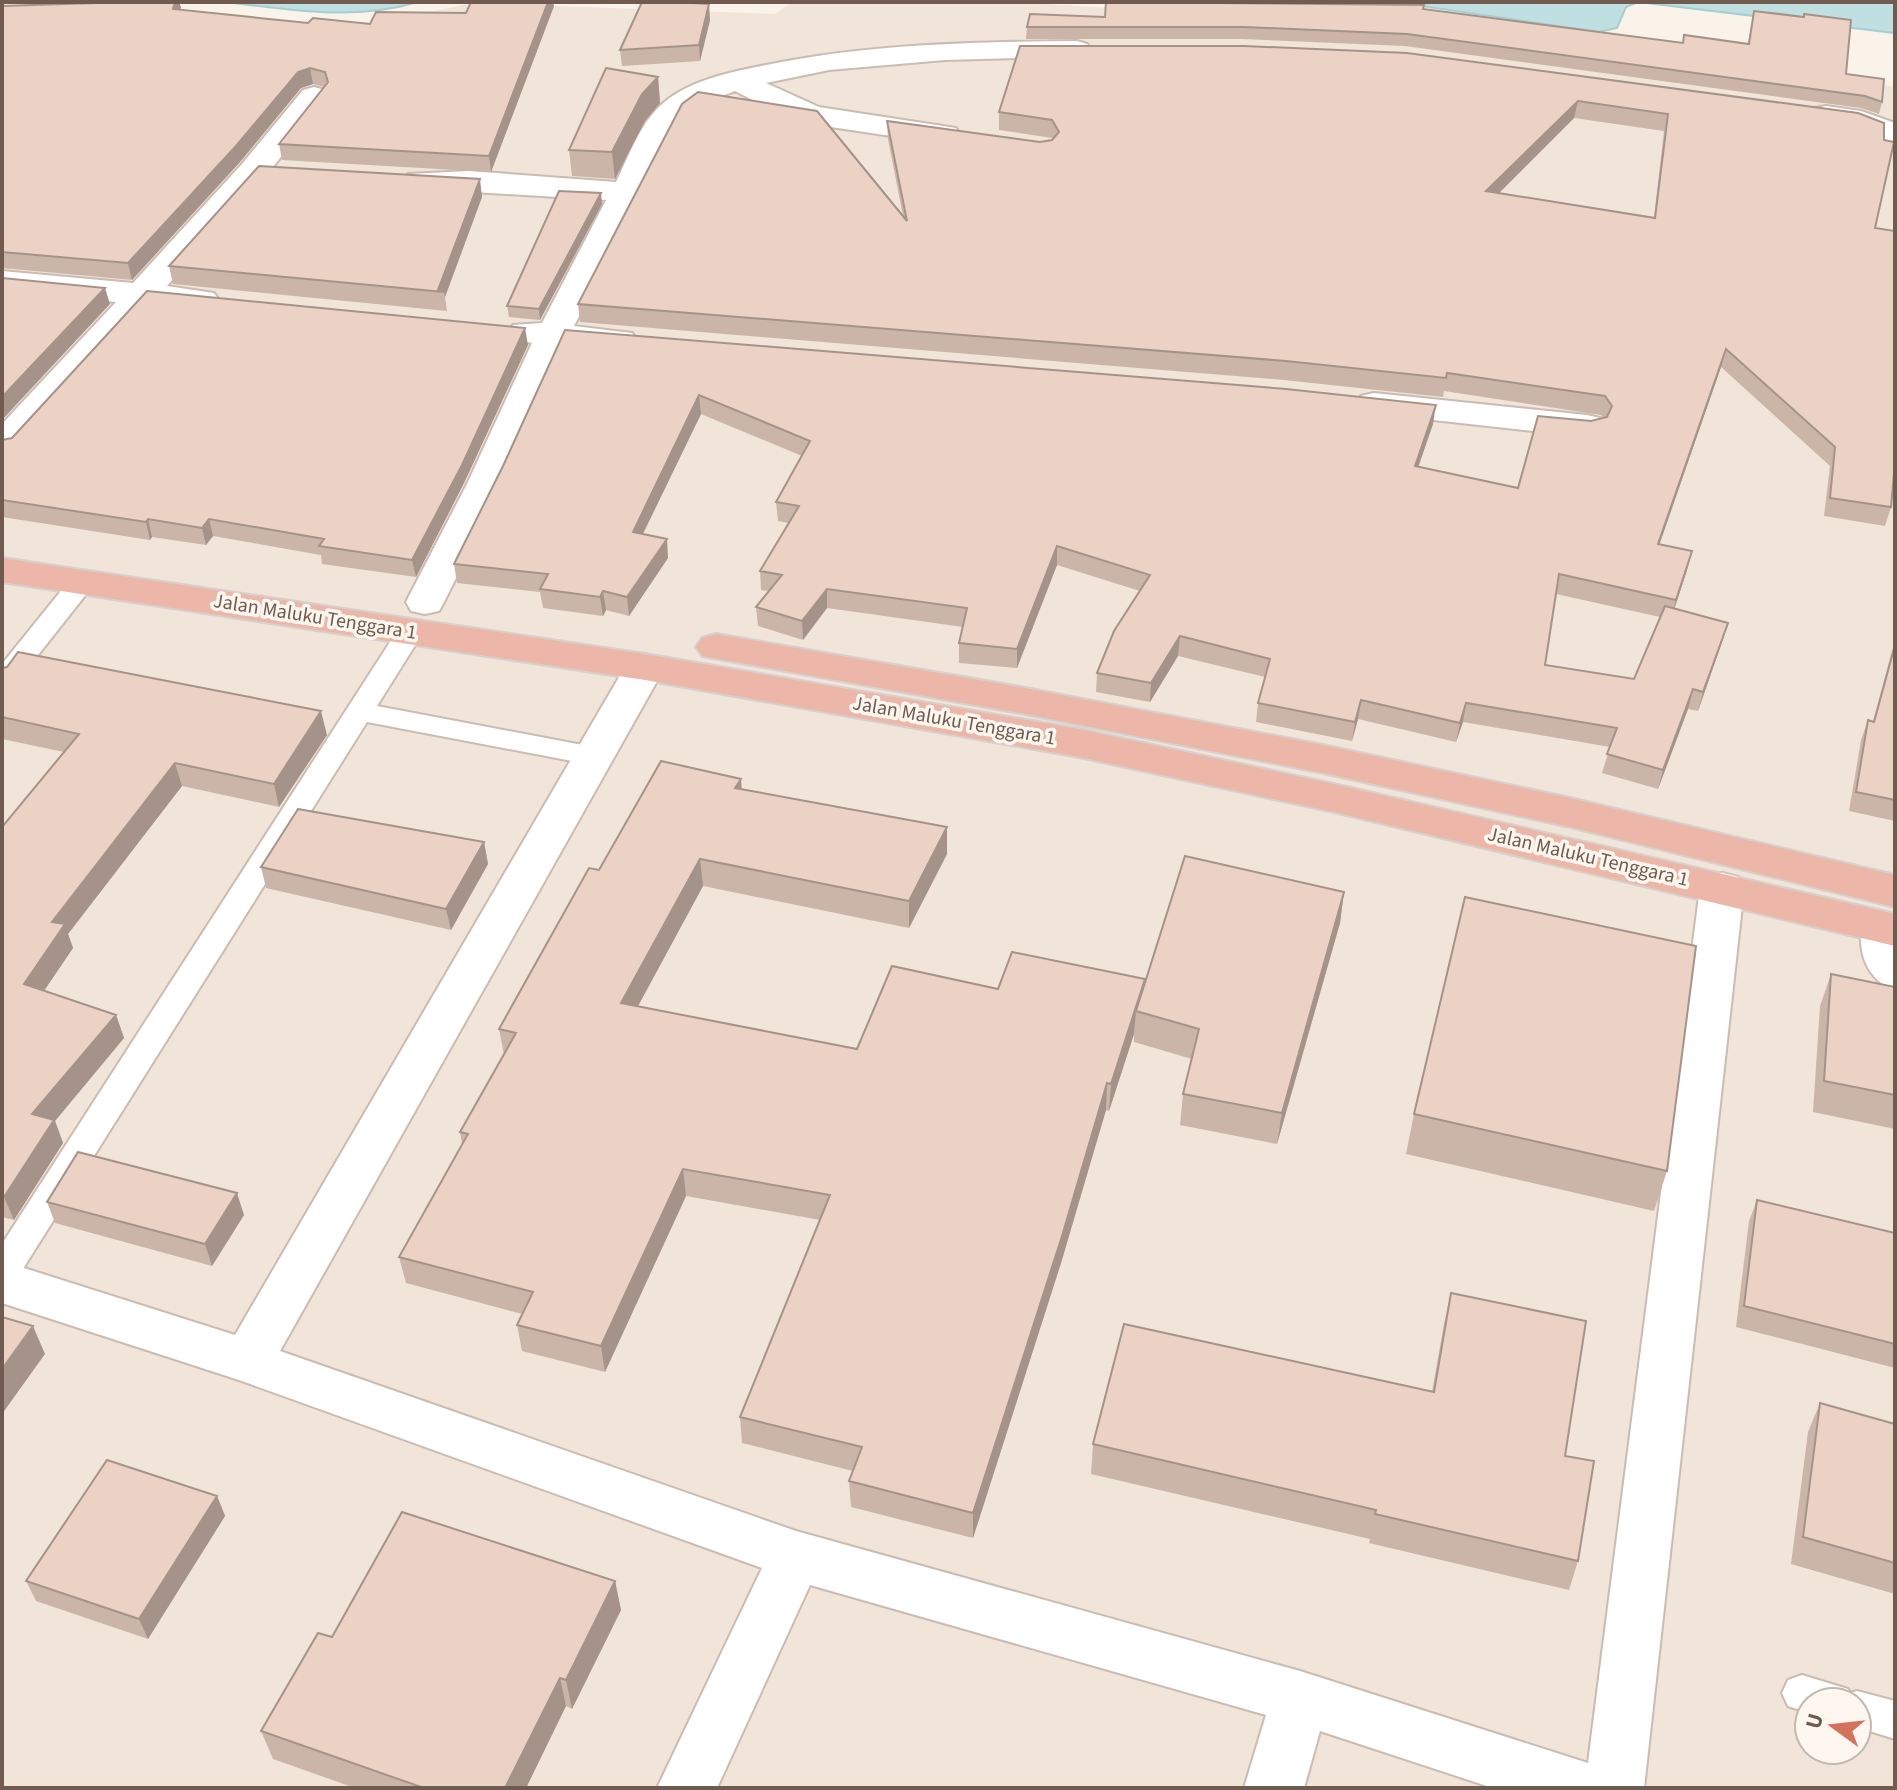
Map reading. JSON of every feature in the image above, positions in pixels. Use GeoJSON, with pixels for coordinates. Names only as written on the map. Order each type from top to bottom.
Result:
{"type":"FeatureCollection","features":[{"type":"Feature","properties":{"kind":"highway","name":"Jalan Maluku Tenggara 1"},"geometry":{"type":"LineString","coordinates":[[2,539],[418,617],[645,667],[1079,743],[1334,798],[1722,888],[1889,916]]}},
{"type":"Feature","properties":{"kind":"highway","name":"Jalan Maluku Tenggara 1"},"geometry":{"type":"LineString","coordinates":[[2,570],[82,582],[418,617],[875,673],[1194,732],[1526,803],[1889,916]]}},
{"type":"Feature","properties":{"kind":"street"},"geometry":{"type":"LineString","coordinates":[[418,617],[485,484],[553,334],[668,115],[688,99],[737,80],[829,61],[945,51],[1103,50]]}},
{"type":"Feature","properties":{"kind":"street"},"geometry":{"type":"LineString","coordinates":[[737,80],[795,110],[815,116],[979,140]]}},
{"type":"Feature","properties":{"kind":"street"},"geometry":{"type":"LineString","coordinates":[[2,445],[142,294],[269,172],[314,96]]}},
{"type":"Feature","properties":{"kind":"street"},"geometry":{"type":"LineString","coordinates":[[1794,110],[1861,120],[1895,134]]}},
{"type":"Feature","properties":{"kind":"street"},"geometry":{"type":"LineString","coordinates":[[395,181],[469,181],[626,192]]}},
{"type":"Feature","properties":{"kind":"street"},"geometry":{"type":"LineString","coordinates":[[2,281],[237,303]]}},
{"type":"Feature","properties":{"kind":"street"},"geometry":{"type":"LineString","coordinates":[[490,328],[649,342]]}},
{"type":"Feature","properties":{"kind":"street"},"geometry":{"type":"LineString","coordinates":[[1348,401],[1587,426]]}},
{"type":"Feature","properties":{"kind":"street"},"geometry":{"type":"LineString","coordinates":[[247,1361],[645,667]]}},
{"type":"Feature","properties":{"kind":"street"},"geometry":{"type":"LineString","coordinates":[[1614,1788],[1722,888]]}},
{"type":"Feature","properties":{"kind":"street"},"geometry":{"type":"LineString","coordinates":[[2,1282],[247,1361],[796,1556],[1300,1698],[1579,1788]]}},
{"type":"Feature","properties":{"kind":"street"},"geometry":{"type":"LineString","coordinates":[[687,1788],[796,1556]]}},
{"type":"Feature","properties":{"kind":"street"},"geometry":{"type":"LineString","coordinates":[[1274,1788],[1300,1698]]}},
{"type":"Feature","properties":{"kind":"lane"},"geometry":{"type":"LineString","coordinates":[[2,682],[82,582]]}},
{"type":"Feature","properties":{"kind":"lane"},"geometry":{"type":"LineString","coordinates":[[2,1273],[418,617]]}},
{"type":"Feature","properties":{"kind":"lane"},"geometry":{"type":"LineString","coordinates":[[360,712],[593,756]]}},
{"type":"Feature","properties":{"kind":"lane"},"geometry":{"type":"LineString","coordinates":[[1889,916],[1879,962],[1895,979]]}},
{"type":"Feature","properties":{"kind":"lane"},"geometry":{"type":"LineString","coordinates":[[1873,1714],[1895,1720]]}},
{"type":"Feature","properties":{"kind":"shaded area"},"geometry":{"type":"Polygon","coordinates":[[[22,2],[73,2],[351,29],[472,3],[775,14],[792,2],[1012,2],[1637,40],[1895,87],[1895,1788],[2,1788],[2,11],[22,2]]]}},
{"type":"Feature","properties":{"kind":"water"},"geometry":{"type":"Polygon","coordinates":[[[226,2],[418,2],[370,11],[322,12],[226,2]]]}},
{"type":"Feature","properties":{"kind":"water"},"geometry":{"type":"Polygon","coordinates":[[[1394,2],[1638,2],[1626,7],[1617,28],[1599,32],[1394,2]]]}},
{"type":"Feature","properties":{"kind":"water"},"geometry":{"type":"Polygon","coordinates":[[[1638,2],[1895,2],[1895,33],[1638,2]]]}},
{"type":"Feature","properties":{"kind":"building"},"geometry":{"type":"Polygon","coordinates":[[[175,2],[173,9],[308,23],[313,18],[370,24],[376,12],[466,13],[471,2],[548,2],[489,156],[279,144],[328,82],[325,72],[310,68],[298,72],[236,146],[128,263],[2,252],[2,6],[175,2]]]}},
{"type":"Feature","properties":{"kind":"building"},"geometry":{"type":"Polygon","coordinates":[[[642,2],[709,4],[699,45],[620,50],[642,2]]]}},
{"type":"Feature","properties":{"kind":"building"},"geometry":{"type":"Polygon","coordinates":[[[1106,2],[1424,5],[1423,9],[1683,43],[1684,35],[1749,44],[1754,11],[1851,20],[1846,74],[1884,79],[1882,102],[1865,96],[1407,34],[1244,27],[1027,27],[1030,14],[1105,17],[1106,2]]]}},
{"type":"Feature","properties":{"kind":"building"},"geometry":{"type":"Polygon","coordinates":[[[1020,46],[1244,46],[1407,53],[1858,113],[1884,123],[1884,140],[1894,142],[1875,228],[1895,231],[1895,462],[1891,507],[1830,498],[1835,447],[1726,349],[1658,544],[1692,551],[1676,600],[1559,574],[1545,665],[1634,679],[1665,606],[1728,623],[1703,692],[1693,689],[1663,770],[1607,754],[1617,728],[1466,703],[1460,723],[1361,700],[1355,722],[1258,703],[1270,659],[1180,636],[1151,683],[1097,673],[1114,631],[1150,575],[1057,546],[1017,649],[959,643],[967,608],[827,589],[802,621],[756,607],[782,575],[760,571],[799,506],[776,502],[810,441],[699,395],[633,532],[667,539],[627,597],[603,591],[600,597],[540,589],[548,574],[454,564],[565,330],[1286,389],[1436,405],[1415,466],[1518,488],[1538,416],[1591,421],[1607,417],[1612,406],[1605,396],[1447,373],[1446,378],[1286,361],[578,304],[682,104],[698,92],[817,111],[907,221],[887,121],[1040,142],[1052,140],[1059,132],[1052,120],[999,112],[1020,46]],[[1578,101],[1486,191],[1655,218],[1668,114],[1578,101]]]}},
{"type":"Feature","properties":{"kind":"building"},"geometry":{"type":"Polygon","coordinates":[[[606,68],[658,77],[642,94],[612,152],[569,150],[606,68]]]}},
{"type":"Feature","properties":{"kind":"building"},"geometry":{"type":"Polygon","coordinates":[[[259,166],[480,179],[438,290],[444,292],[169,266],[259,166]]]}},
{"type":"Feature","properties":{"kind":"building"},"geometry":{"type":"Polygon","coordinates":[[[559,191],[601,193],[539,309],[507,306],[559,191]]]}},
{"type":"Feature","properties":{"kind":"building"},"geometry":{"type":"Polygon","coordinates":[[[2,278],[105,288],[2,397],[2,278]]]}},
{"type":"Feature","properties":{"kind":"building"},"geometry":{"type":"Polygon","coordinates":[[[147,291],[525,328],[462,465],[412,560],[319,546],[324,539],[209,519],[202,528],[2,500],[2,440],[12,438],[147,291]]]}},
{"type":"Feature","properties":{"kind":"building"},"geometry":{"type":"Polygon","coordinates":[[[1895,645],[1895,800],[1856,792],[1868,720],[1874,722],[1895,645]]]}},
{"type":"Feature","properties":{"kind":"building"},"geometry":{"type":"Polygon","coordinates":[[[18,652],[321,711],[274,784],[175,763],[52,922],[65,924],[24,984],[116,1015],[32,1114],[54,1120],[4,1197],[2,827],[79,734],[2,717],[2,668],[7,667],[18,652]]]}},
{"type":"Feature","properties":{"kind":"building"},"geometry":{"type":"Polygon","coordinates":[[[661,761],[741,779],[735,788],[947,827],[909,901],[700,859],[621,1003],[857,1049],[892,966],[998,989],[1012,952],[1145,979],[1111,1084],[1107,1083],[1062,1236],[973,1513],[849,1481],[862,1447],[740,1417],[830,1195],[683,1169],[601,1346],[517,1325],[533,1292],[399,1257],[468,1134],[460,1132],[516,1033],[499,1029],[589,868],[599,870],[661,761]]]}},
{"type":"Feature","properties":{"kind":"building"},"geometry":{"type":"Polygon","coordinates":[[[298,809],[484,842],[446,909],[261,867],[298,809]]]}},
{"type":"Feature","properties":{"kind":"building"},"geometry":{"type":"Polygon","coordinates":[[[1185,856],[1344,892],[1282,1113],[1183,1094],[1199,1029],[1136,1011],[1185,856]]]}},
{"type":"Feature","properties":{"kind":"building"},"geometry":{"type":"Polygon","coordinates":[[[1465,897],[1696,946],[1667,1171],[1414,1114],[1465,897]]]}},
{"type":"Feature","properties":{"kind":"building"},"geometry":{"type":"Polygon","coordinates":[[[1831,974],[1895,987],[1895,1095],[1824,1081],[1831,974]]]}},
{"type":"Feature","properties":{"kind":"building"},"geometry":{"type":"Polygon","coordinates":[[[78,1152],[237,1193],[205,1244],[47,1202],[78,1152]]]}},
{"type":"Feature","properties":{"kind":"building"},"geometry":{"type":"Polygon","coordinates":[[[1757,1200],[1895,1233],[1895,1344],[1744,1306],[1757,1200]]]}},
{"type":"Feature","properties":{"kind":"building"},"geometry":{"type":"Polygon","coordinates":[[[1451,1293],[1586,1321],[1565,1456],[1594,1461],[1578,1561],[1093,1444],[1124,1324],[1434,1392],[1451,1293]]]}},
{"type":"Feature","properties":{"kind":"building"},"geometry":{"type":"Polygon","coordinates":[[[2,1317],[33,1326],[2,1369],[2,1317]]]}},
{"type":"Feature","properties":{"kind":"building"},"geometry":{"type":"Polygon","coordinates":[[[1820,1403],[1895,1424],[1895,1563],[1803,1537],[1820,1403]]]}},
{"type":"Feature","properties":{"kind":"building"},"geometry":{"type":"Polygon","coordinates":[[[107,1460],[217,1496],[139,1619],[26,1581],[107,1460]]]}},
{"type":"Feature","properties":{"kind":"building"},"geometry":{"type":"Polygon","coordinates":[[[402,1512],[615,1581],[566,1680],[560,1678],[505,1788],[424,1788],[261,1731],[318,1633],[332,1637],[402,1512]]]}}]}
